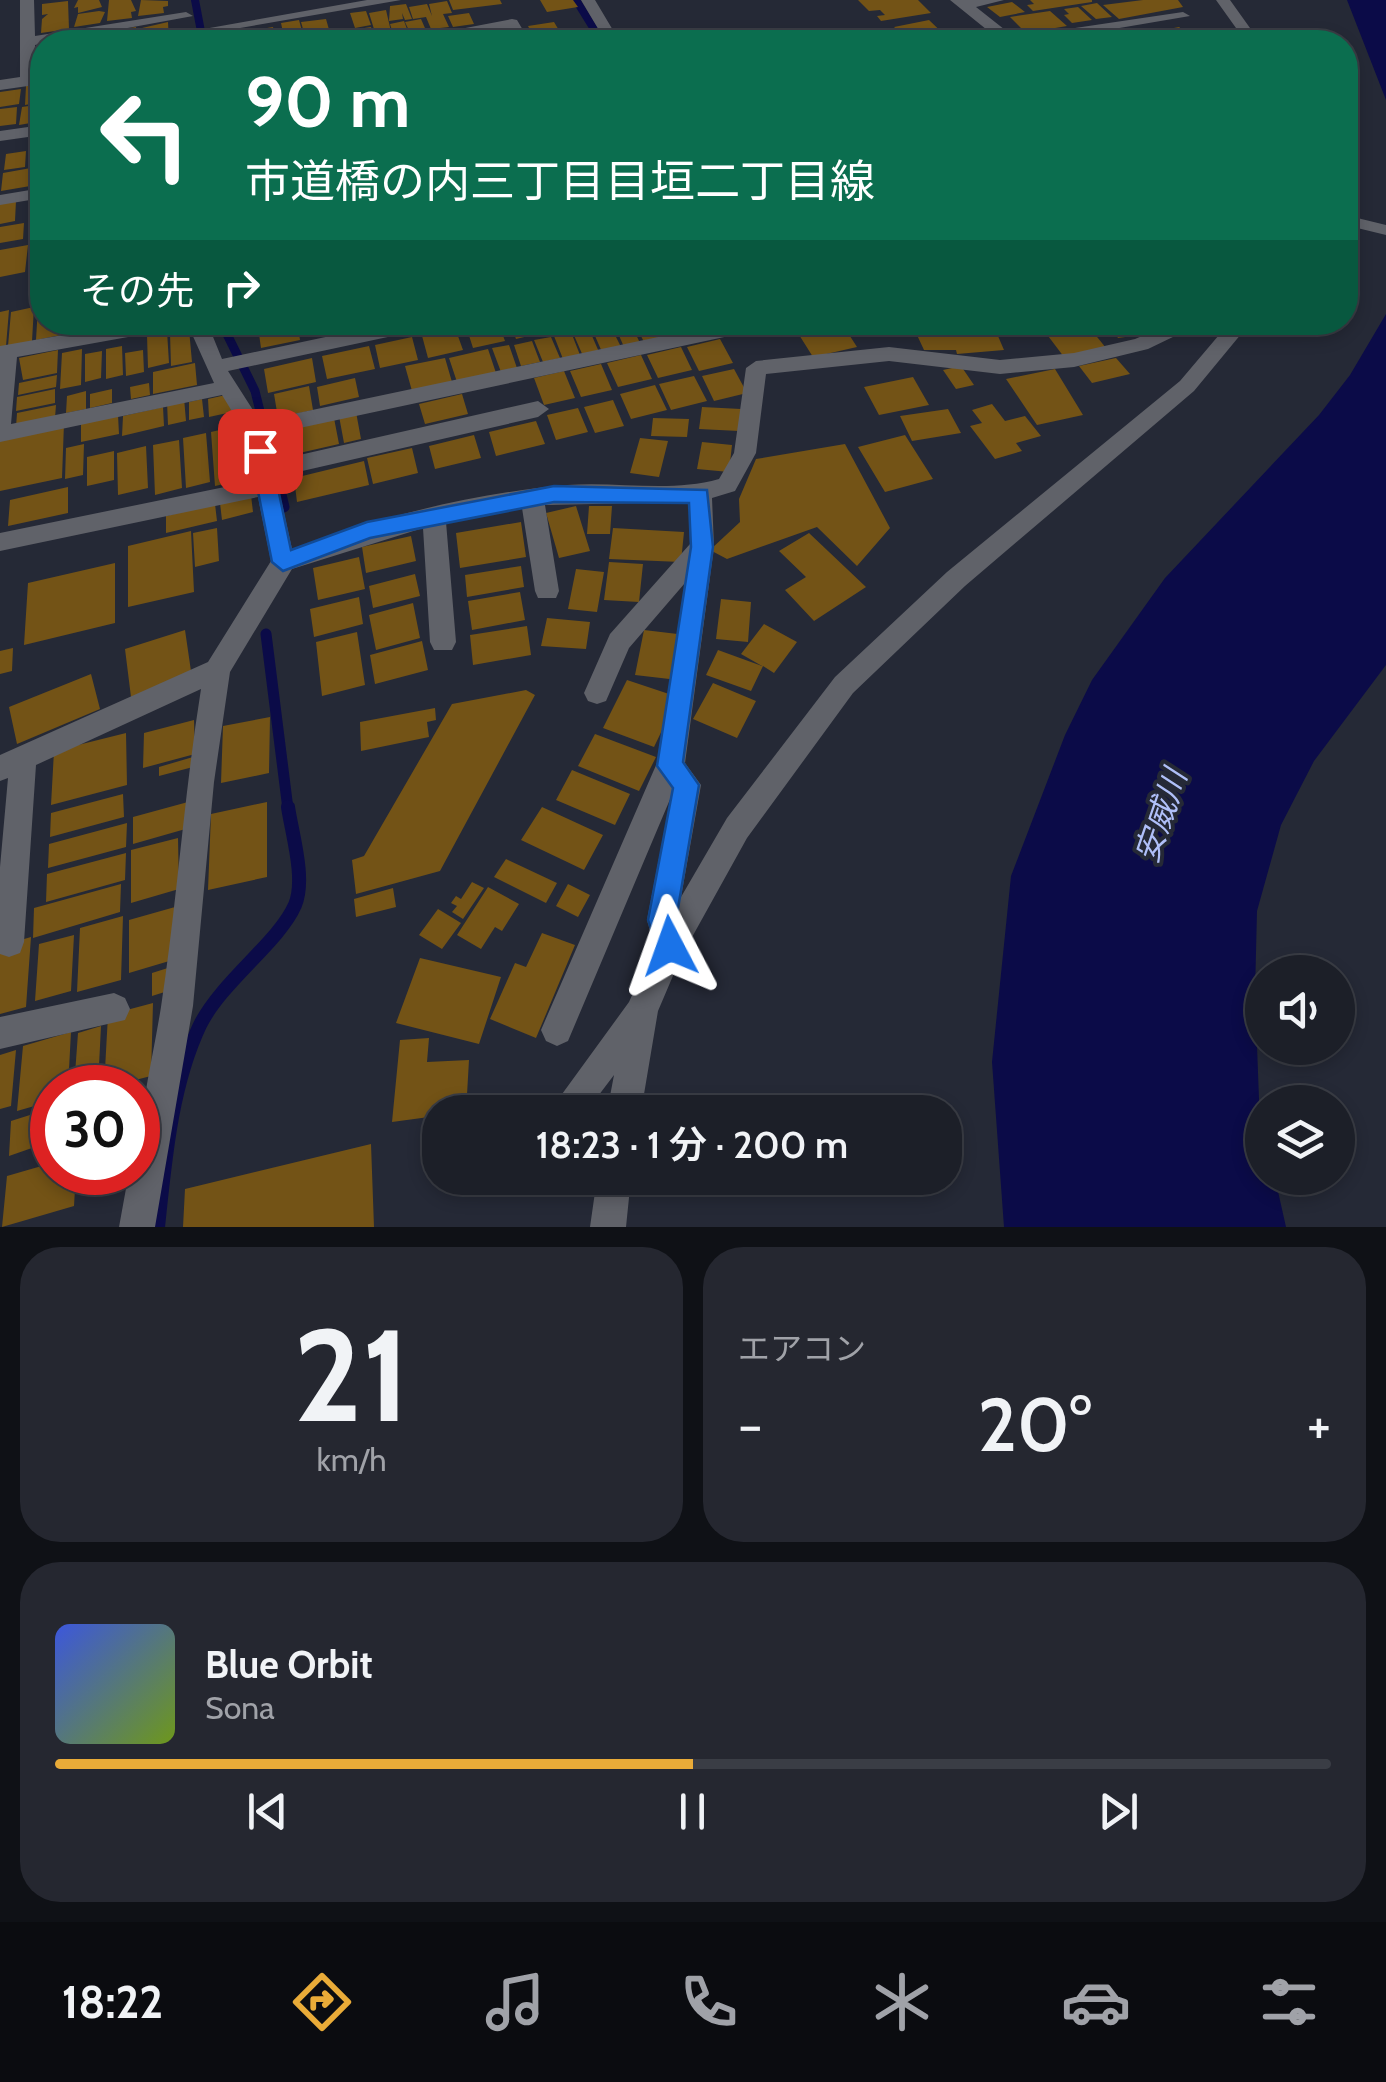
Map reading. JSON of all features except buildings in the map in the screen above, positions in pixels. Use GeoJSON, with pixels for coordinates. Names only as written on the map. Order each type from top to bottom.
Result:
{"type":"FeatureCollection","features":[{"type":"Feature","properties":{"kind":"street"},"geometry":{"type":"LineString","coordinates":[[27,0],[26,42],[30,59]]}},
{"type":"Feature","properties":{"kind":"street"},"geometry":{"type":"LineString","coordinates":[[233,30],[394,0]]}},
{"type":"Feature","properties":{"kind":"street"},"geometry":{"type":"LineString","coordinates":[[590,0],[607,30]]}},
{"type":"Feature","properties":{"kind":"street"},"geometry":{"type":"LineString","coordinates":[[960,2],[997,0]]}},
{"type":"Feature","properties":{"kind":"street"},"geometry":{"type":"LineString","coordinates":[[1224,0],[1245,30]]}},
{"type":"Feature","properties":{"kind":"street"},"geometry":{"type":"LineString","coordinates":[[960,2],[996,30]]}},
{"type":"Feature","properties":{"kind":"street"},"geometry":{"type":"LineString","coordinates":[[82,30],[184,8]]}},
{"type":"Feature","properties":{"kind":"street"},"geometry":{"type":"LineString","coordinates":[[1089,30],[1183,16]]}},
{"type":"Feature","properties":{"kind":"street"},"geometry":{"type":"LineString","coordinates":[[480,30],[512,23],[516,30]]}},
{"type":"Feature","properties":{"kind":"street"},"geometry":{"type":"LineString","coordinates":[[26,42],[30,41]]}},
{"type":"Feature","properties":{"kind":"street"},"geometry":{"type":"LineString","coordinates":[[0,85],[30,81]]}},
{"type":"Feature","properties":{"kind":"street"},"geometry":{"type":"LineString","coordinates":[[0,136],[30,132]]}},
{"type":"Feature","properties":{"kind":"street"},"geometry":{"type":"LineString","coordinates":[[0,200],[30,194]]}},
{"type":"Feature","properties":{"kind":"street"},"geometry":{"type":"LineString","coordinates":[[1358,223],[1386,230]]}},
{"type":"Feature","properties":{"kind":"street"},"geometry":{"type":"LineString","coordinates":[[103,335],[4,352],[0,432],[381,335]]}},
{"type":"Feature","properties":{"kind":"street"},"geometry":{"type":"LineString","coordinates":[[202,335],[221,377],[255,430],[283,562]]}},
{"type":"Feature","properties":{"kind":"street"},"geometry":{"type":"LineString","coordinates":[[255,430],[691,335]]}},
{"type":"Feature","properties":{"kind":"street"},"geometry":{"type":"LineString","coordinates":[[136,1227],[177,1006],[216,670],[283,562],[367,530],[554,494],[700,496],[727,485],[744,454],[756,368],[746,335]]}},
{"type":"Feature","properties":{"kind":"street"},"geometry":{"type":"LineString","coordinates":[[1141,344],[1149,335]]}},
{"type":"Feature","properties":{"kind":"street"},"geometry":{"type":"LineString","coordinates":[[756,368],[889,354],[1000,367],[1074,360],[1163,335]]}},
{"type":"Feature","properties":{"kind":"street"},"geometry":{"type":"LineString","coordinates":[[579,1095],[642,1010],[670,946],[737,828],[844,686],[956,579],[1187,386],[1231,335]]}},
{"type":"Feature","properties":{"kind":"street"},"geometry":{"type":"LineString","coordinates":[[0,542],[538,409]]}},
{"type":"Feature","properties":{"kind":"street"},"geometry":{"type":"LineString","coordinates":[[557,1030],[670,766],[702,547],[700,496]]}},
{"type":"Feature","properties":{"kind":"street"},"geometry":{"type":"LineString","coordinates":[[532,498],[547,591]]}},
{"type":"Feature","properties":{"kind":"street"},"geometry":{"type":"LineString","coordinates":[[434,517],[443,642]]}},
{"type":"Feature","properties":{"kind":"street"},"geometry":{"type":"LineString","coordinates":[[596,692],[620,642],[702,547]]}},
{"type":"Feature","properties":{"kind":"street"},"geometry":{"type":"LineString","coordinates":[[9,942],[11,763],[216,670]]}},
{"type":"Feature","properties":{"kind":"street"},"geometry":{"type":"LineString","coordinates":[[670,766],[687,785],[662,920],[670,946]]}},
{"type":"Feature","properties":{"kind":"street"},"geometry":{"type":"LineString","coordinates":[[0,1034],[114,1010]]}},
{"type":"Feature","properties":{"kind":"street"},"geometry":{"type":"LineString","coordinates":[[627,1095],[642,1010]]}},
{"type":"Feature","properties":{"kind":"street"},"geometry":{"type":"LineString","coordinates":[[608,1227],[612,1195]]}},
{"type":"Feature","properties":{"kind":"water"},"geometry":{"type":"Polygon","coordinates":[[[1347,0],[1386,0],[1386,100],[1347,0]]]}},
{"type":"Feature","properties":{"kind":"water","name":"安威川"},"geometry":{"type":"Polygon","coordinates":[[[1386,314],[1386,665],[1314,761],[1281,825],[1257,911],[1256,955],[1245,955],[1245,1065],[1258,1065],[1258,1085],[1245,1085],[1245,1195],[1279,1195],[1286,1227],[1004,1227],[992,1062],[1011,876],[1065,735],[1092,680],[1165,578],[1319,415],[1350,375],[1386,314]]]}},
{"type":"Feature","properties":{"kind":"waterway"},"geometry":{"type":"LineString","coordinates":[[195,0],[201,30]]}},
{"type":"Feature","properties":{"kind":"waterway"},"geometry":{"type":"LineString","coordinates":[[576,0],[595,30]]}},
{"type":"Feature","properties":{"kind":"waterway"},"geometry":{"type":"LineString","coordinates":[[227,335],[255,391],[276,476]]}},
{"type":"Feature","properties":{"kind":"waterway"},"geometry":{"type":"LineString","coordinates":[[276,474],[284,507]]}},
{"type":"Feature","properties":{"kind":"waterway"},"geometry":{"type":"LineString","coordinates":[[266,634],[288,809]]}},
{"type":"Feature","properties":{"kind":"waterway"},"geometry":{"type":"LineString","coordinates":[[158,1227],[176,1098],[190,1048],[210,1009],[276,933],[295,905],[299,870],[288,807]]}},
{"type":"Feature","properties":{"kind":"route"},"geometry":{"type":"LineString","coordinates":[[260,451],[283,562],[367,530],[554,494],[700,496],[702,547],[670,766],[687,785],[662,920],[670,946]]}}]}
